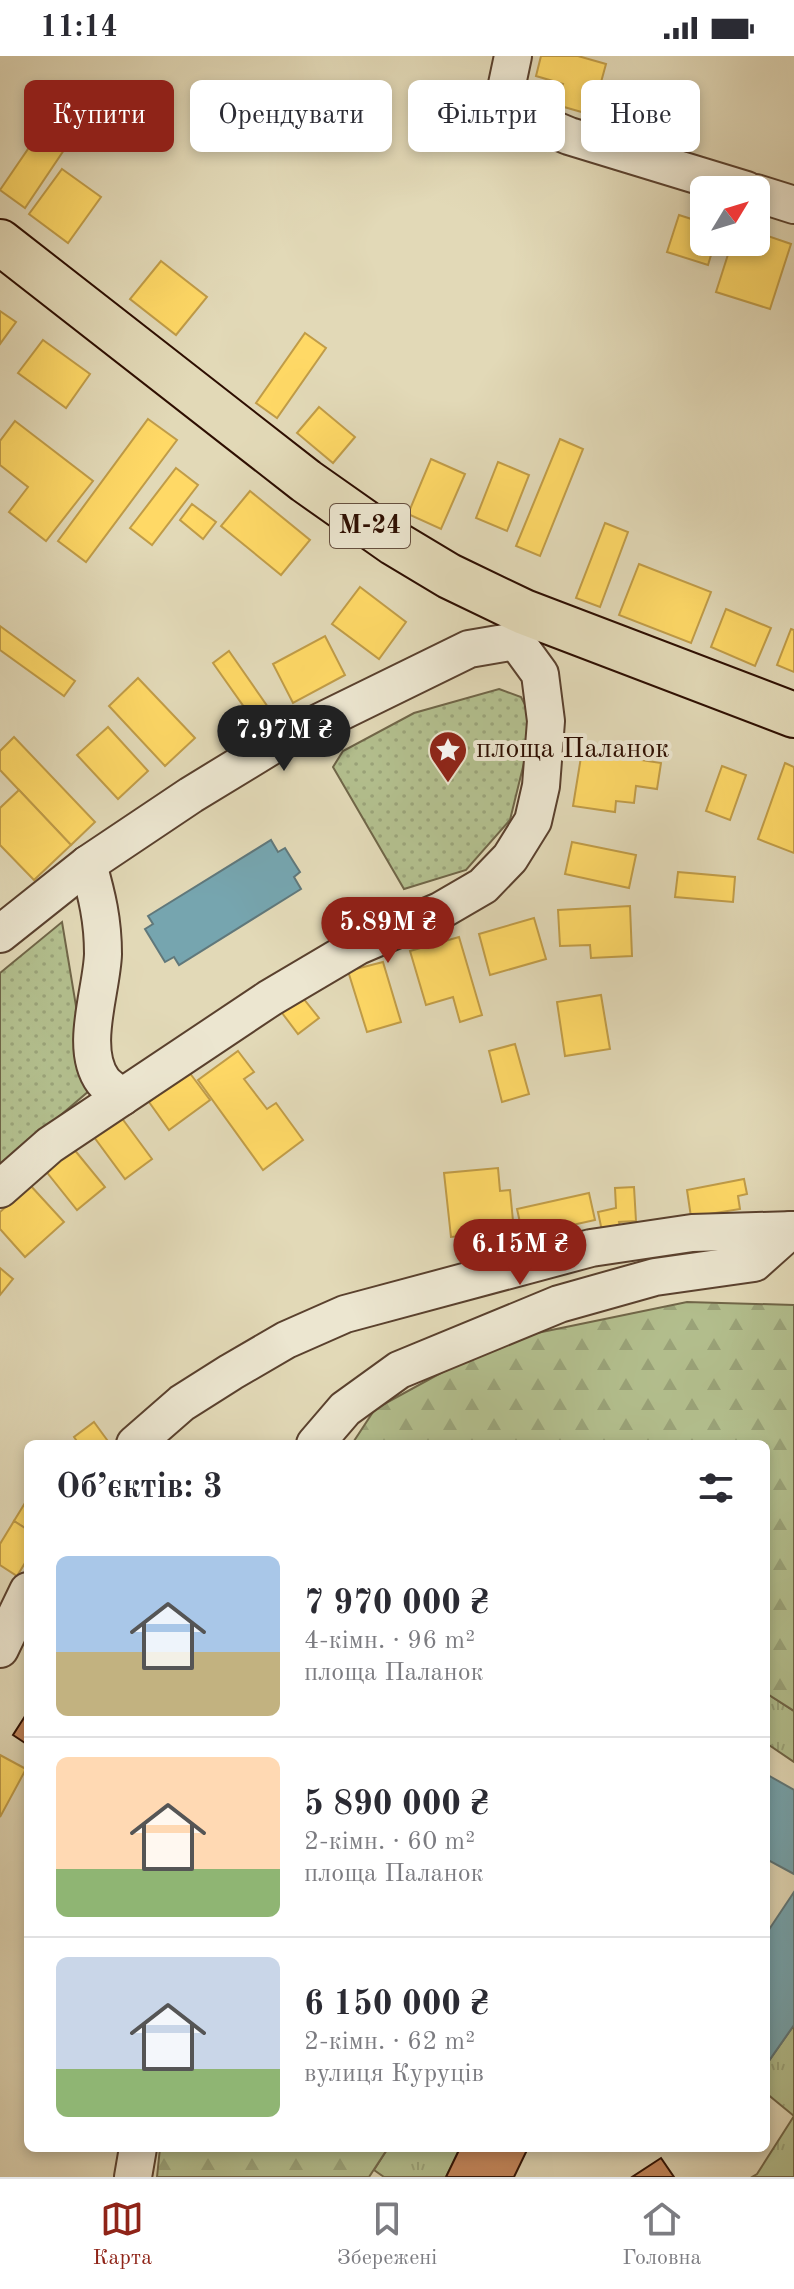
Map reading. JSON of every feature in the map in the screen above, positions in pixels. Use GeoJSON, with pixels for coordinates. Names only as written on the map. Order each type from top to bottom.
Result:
{"type":"FeatureCollection","features":[{"type":"Feature","properties":{"kind":"highway","name":"М-24"},"geometry":{"type":"LineString","coordinates":[[0,242],[306,481],[520,627],[794,715]]}},
{"type":"Feature","properties":{"kind":"street"},"geometry":{"type":"LineString","coordinates":[[513,56],[506,89],[528,119],[569,136],[700,176]]}},
{"type":"Feature","properties":{"kind":"street"},"geometry":{"type":"LineString","coordinates":[[770,197],[794,205]]}},
{"type":"Feature","properties":{"kind":"street"},"geometry":{"type":"LineString","coordinates":[[0,934],[88,864],[273,745],[520,627],[540,674],[546,721],[541,786],[533,821],[510,858],[483,886],[440,911],[358,946],[270,998],[50,1145],[0,1189]]}},
{"type":"Feature","properties":{"kind":"street"},"geometry":{"type":"LineString","coordinates":[[88,864],[101,909],[103,957],[94,1009],[93,1056],[102,1080],[122,1097]]}},
{"type":"Feature","properties":{"kind":"street"},"geometry":{"type":"LineString","coordinates":[[140,1440],[182,1403],[231,1372],[286,1340],[345,1314],[591,1248],[692,1233],[792,1230]]}},
{"type":"Feature","properties":{"kind":"street"},"geometry":{"type":"LineString","coordinates":[[318,1440],[345,1409],[399,1370],[559,1304],[655,1277],[754,1263],[792,1230]]}},
{"type":"Feature","properties":{"kind":"street"},"geometry":{"type":"LineString","coordinates":[[0,1649],[24,1599]]}},
{"type":"Feature","properties":{"kind":"street"},"geometry":{"type":"LineString","coordinates":[[133,2177],[137,2152]]}},
{"type":"Feature","properties":{"kind":"green space"},"geometry":{"type":"Polygon","coordinates":[[[499,689],[521,697],[534,722],[510,820],[466,870],[404,889],[333,767],[343,751],[414,713],[499,689]]]}},
{"type":"Feature","properties":{"kind":"green space"},"geometry":{"type":"Polygon","coordinates":[[[62,922],[90,1090],[0,1167],[0,973],[62,922]]]}},
{"type":"Feature","properties":{"kind":"green space"},"geometry":{"type":"Polygon","coordinates":[[[687,1302],[794,1305],[794,1711],[770,1696],[770,1440],[355,1440],[375,1409],[470,1357],[537,1333],[687,1302]]]}},
{"type":"Feature","properties":{"kind":"green space"},"geometry":{"type":"Polygon","coordinates":[[[770,1696],[794,1711],[794,1762],[770,1746],[770,1696]]]}},
{"type":"Feature","properties":{"kind":"green space"},"geometry":{"type":"Polygon","coordinates":[[[794,2025],[794,2116],[770,2096],[770,2059],[794,2025]]]}},
{"type":"Feature","properties":{"kind":"green space"},"geometry":{"type":"Polygon","coordinates":[[[794,2116],[794,2177],[752,2177],[757,2174],[794,2116]]]}},
{"type":"Feature","properties":{"kind":"green space"},"geometry":{"type":"Polygon","coordinates":[[[160,2152],[385,2152],[369,2177],[157,2177],[160,2152]]]}},
{"type":"Feature","properties":{"kind":"green space"},"geometry":{"type":"Polygon","coordinates":[[[385,2152],[458,2152],[446,2177],[384,2177],[374,2170],[385,2152]]]}},
{"type":"Feature","properties":{"kind":"building: Житло"},"geometry":{"type":"Polygon","coordinates":[[[541,56],[578,56],[606,64],[602,80],[581,80],[581,112],[565,107],[565,80],[536,76],[541,56]]]}},
{"type":"Feature","properties":{"kind":"building: Житло"},"geometry":{"type":"Polygon","coordinates":[[[26,152],[63,152],[25,208],[0,190],[26,152]]]}},
{"type":"Feature","properties":{"kind":"building: Житло"},"geometry":{"type":"Polygon","coordinates":[[[62,169],[101,197],[68,243],[29,214],[62,169]]]}},
{"type":"Feature","properties":{"kind":"building: Житло"},"geometry":{"type":"Polygon","coordinates":[[[679,215],[690,219],[690,256],[711,256],[708,265],[667,252],[679,215]]]}},
{"type":"Feature","properties":{"kind":"building: Житло"},"geometry":{"type":"Polygon","coordinates":[[[770,237],[791,244],[770,309],[716,292],[728,256],[770,256],[770,237]]]}},
{"type":"Feature","properties":{"kind":"building: Житло"},"geometry":{"type":"Polygon","coordinates":[[[161,261],[207,297],[176,335],[130,299],[161,261]]]}},
{"type":"Feature","properties":{"kind":"building: Житло"},"geometry":{"type":"Polygon","coordinates":[[[0,311],[16,322],[0,344],[0,311]]]}},
{"type":"Feature","properties":{"kind":"building: Житло"},"geometry":{"type":"Polygon","coordinates":[[[305,333],[326,348],[277,418],[256,403],[305,333]]]}},
{"type":"Feature","properties":{"kind":"building: Житло"},"geometry":{"type":"Polygon","coordinates":[[[43,340],[90,374],[66,408],[18,373],[43,340]]]}},
{"type":"Feature","properties":{"kind":"building: Житло"},"geometry":{"type":"Polygon","coordinates":[[[319,407],[355,437],[333,463],[297,433],[319,407]]]}},
{"type":"Feature","properties":{"kind":"building: Житло"},"geometry":{"type":"Polygon","coordinates":[[[148,419],[177,440],[86,562],[58,541],[148,419]]]}},
{"type":"Feature","properties":{"kind":"building: Житло"},"geometry":{"type":"Polygon","coordinates":[[[15,421],[93,481],[46,541],[9,512],[28,487],[0,465],[0,441],[15,421]]]}},
{"type":"Feature","properties":{"kind":"building: Житло"},"geometry":{"type":"Polygon","coordinates":[[[560,439],[583,449],[540,556],[516,546],[560,439]]]}},
{"type":"Feature","properties":{"kind":"building: Житло"},"geometry":{"type":"Polygon","coordinates":[[[431,459],[465,474],[441,529],[408,514],[431,459]]]}},
{"type":"Feature","properties":{"kind":"building: Житло"},"geometry":{"type":"Polygon","coordinates":[[[498,462],[529,475],[507,531],[476,518],[498,462]]]}},
{"type":"Feature","properties":{"kind":"building: Житло"},"geometry":{"type":"Polygon","coordinates":[[[176,468],[198,485],[152,545],[130,528],[176,468]]]}},
{"type":"Feature","properties":{"kind":"building: Житло"},"geometry":{"type":"Polygon","coordinates":[[[250,491],[310,540],[281,575],[221,526],[250,491]]]}},
{"type":"Feature","properties":{"kind":"building: Житло"},"geometry":{"type":"Polygon","coordinates":[[[192,504],[216,522],[203,539],[180,520],[192,504]]]}},
{"type":"Feature","properties":{"kind":"building: Житло"},"geometry":{"type":"Polygon","coordinates":[[[605,523],[628,532],[600,607],[576,598],[605,523]]]}},
{"type":"Feature","properties":{"kind":"building: Житло"},"geometry":{"type":"Polygon","coordinates":[[[639,564],[711,592],[691,643],[619,615],[639,564]]]}},
{"type":"Feature","properties":{"kind":"building: Житло"},"geometry":{"type":"Polygon","coordinates":[[[360,587],[406,622],[379,659],[332,624],[360,587]]]}},
{"type":"Feature","properties":{"kind":"building: Житло"},"geometry":{"type":"Polygon","coordinates":[[[726,609],[771,628],[755,666],[711,647],[726,609]]]}},
{"type":"Feature","properties":{"kind":"building: Житло"},"geometry":{"type":"Polygon","coordinates":[[[0,626],[75,681],[64,696],[0,650],[0,626]]]}},
{"type":"Feature","properties":{"kind":"building: Житло"},"geometry":{"type":"Polygon","coordinates":[[[791,629],[794,630],[794,672],[777,665],[791,629]]]}},
{"type":"Feature","properties":{"kind":"building: Житло"},"geometry":{"type":"Polygon","coordinates":[[[325,636],[345,675],[293,703],[273,664],[325,636]]]}},
{"type":"Feature","properties":{"kind":"building: Житло"},"geometry":{"type":"Polygon","coordinates":[[[229,651],[270,710],[254,721],[213,663],[229,651]]]}},
{"type":"Feature","properties":{"kind":"building: Житло"},"geometry":{"type":"Polygon","coordinates":[[[138,678],[195,738],[165,766],[109,706],[138,678]]]}},
{"type":"Feature","properties":{"kind":"building: Житло"},"geometry":{"type":"Polygon","coordinates":[[[108,727],[148,771],[118,799],[77,755],[108,727]]]}},
{"type":"Feature","properties":{"kind":"building: Житло"},"geometry":{"type":"Polygon","coordinates":[[[14,737],[95,822],[71,845],[0,770],[0,751],[14,737]]]}},
{"type":"Feature","properties":{"kind":"building: Житло"},"geometry":{"type":"Polygon","coordinates":[[[582,751],[661,763],[657,789],[636,786],[634,803],[616,801],[615,812],[573,806],[582,751]]]}},
{"type":"Feature","properties":{"kind":"building: Житло"},"geometry":{"type":"Polygon","coordinates":[[[785,763],[794,767],[794,853],[758,839],[785,763]]]}},
{"type":"Feature","properties":{"kind":"building: Житло"},"geometry":{"type":"Polygon","coordinates":[[[722,766],[746,775],[730,820],[706,811],[722,766]]]}},
{"type":"Feature","properties":{"kind":"building: Житло"},"geometry":{"type":"Polygon","coordinates":[[[19,790],[71,845],[34,880],[0,845],[0,808],[19,790]]]}},
{"type":"Feature","properties":{"kind":"building: Житло"},"geometry":{"type":"Polygon","coordinates":[[[572,842],[636,855],[629,888],[565,874],[572,842]]]}},
{"type":"Feature","properties":{"kind":"building: Житло"},"geometry":{"type":"Polygon","coordinates":[[[678,872],[735,877],[733,902],[675,897],[678,872]]]}},
{"type":"Feature","properties":{"kind":"building: Житло"},"geometry":{"type":"Polygon","coordinates":[[[630,906],[632,956],[591,958],[590,945],[560,946],[558,910],[630,906]]]}},
{"type":"Feature","properties":{"kind":"building: Житло"},"geometry":{"type":"Polygon","coordinates":[[[534,918],[546,959],[490,975],[479,934],[534,918]]]}},
{"type":"Feature","properties":{"kind":"building: Житло"},"geometry":{"type":"Polygon","coordinates":[[[459,937],[482,1015],[460,1022],[453,997],[426,1005],[410,951],[459,937]]]}},
{"type":"Feature","properties":{"kind":"building: Житло"},"geometry":{"type":"Polygon","coordinates":[[[383,962],[401,1022],[367,1032],[348,971],[383,962]]]}},
{"type":"Feature","properties":{"kind":"building: Житло"},"geometry":{"type":"Polygon","coordinates":[[[299,993],[319,1018],[298,1034],[279,1009],[299,993]]]}},
{"type":"Feature","properties":{"kind":"building: Житло"},"geometry":{"type":"Polygon","coordinates":[[[601,995],[610,1049],[565,1056],[557,1002],[601,995]]]}},
{"type":"Feature","properties":{"kind":"building: Житло"},"geometry":{"type":"Polygon","coordinates":[[[515,1044],[529,1094],[502,1102],[489,1051],[515,1044]]]}},
{"type":"Feature","properties":{"kind":"building: Житло"},"geometry":{"type":"Polygon","coordinates":[[[238,1051],[254,1072],[244,1079],[267,1109],[276,1103],[303,1140],[263,1170],[198,1080],[238,1051]]]}},
{"type":"Feature","properties":{"kind":"building: Житло"},"geometry":{"type":"Polygon","coordinates":[[[189,1072],[210,1100],[169,1130],[149,1102],[189,1072]]]}},
{"type":"Feature","properties":{"kind":"building: Житло"},"geometry":{"type":"Polygon","coordinates":[[[121,1117],[152,1159],[125,1179],[94,1137],[121,1117]]]}},
{"type":"Feature","properties":{"kind":"building: Житло"},"geometry":{"type":"Polygon","coordinates":[[[73,1148],[105,1187],[77,1210],[45,1170],[73,1148]]]}},
{"type":"Feature","properties":{"kind":"building: Житло"},"geometry":{"type":"Polygon","coordinates":[[[498,1168],[500,1191],[510,1190],[514,1231],[451,1237],[444,1173],[498,1168]]]}},
{"type":"Feature","properties":{"kind":"building: Житло"},"geometry":{"type":"Polygon","coordinates":[[[744,1179],[747,1194],[738,1196],[740,1209],[691,1217],[687,1190],[744,1179]]]}},
{"type":"Feature","properties":{"kind":"building: Житло"},"geometry":{"type":"Polygon","coordinates":[[[30,1185],[64,1222],[25,1257],[0,1229],[0,1212],[30,1185]]]}},
{"type":"Feature","properties":{"kind":"building: Житло"},"geometry":{"type":"Polygon","coordinates":[[[634,1187],[636,1221],[619,1222],[621,1232],[603,1236],[598,1212],[616,1208],[615,1188],[634,1187]]]}},
{"type":"Feature","properties":{"kind":"building: Житло"},"geometry":{"type":"Polygon","coordinates":[[[589,1193],[595,1220],[523,1236],[517,1209],[589,1193]]]}},
{"type":"Feature","properties":{"kind":"building: Житло"},"geometry":{"type":"Polygon","coordinates":[[[0,1268],[13,1279],[0,1295],[0,1268]]]}},
{"type":"Feature","properties":{"kind":"building: Житло"},"geometry":{"type":"Polygon","coordinates":[[[94,1422],[107,1440],[76,1440],[74,1437],[94,1422]]]}},
{"type":"Feature","properties":{"kind":"building: Житло"},"geometry":{"type":"Polygon","coordinates":[[[24,1505],[24,1527],[14,1521],[24,1505]]]}},
{"type":"Feature","properties":{"kind":"building: Житло"},"geometry":{"type":"Polygon","coordinates":[[[14,1521],[24,1527],[24,1565],[17,1576],[0,1565],[0,1544],[14,1521]]]}},
{"type":"Feature","properties":{"kind":"building: Житло"},"geometry":{"type":"Polygon","coordinates":[[[0,1755],[24,1768],[24,1773],[0,1817],[0,1755]]]}},
{"type":"Feature","properties":{"kind":"building: Установи"},"geometry":{"type":"Polygon","coordinates":[[[271,840],[278,852],[285,848],[300,872],[294,877],[301,889],[179,965],[174,957],[165,962],[145,929],[153,924],[148,916],[271,840]]]}},
{"type":"Feature","properties":{"kind":"building: Установи"},"geometry":{"type":"Polygon","coordinates":[[[770,1776],[794,1790],[794,1874],[770,1861],[770,1776]]]}},
{"type":"Feature","properties":{"kind":"building: Установи"},"geometry":{"type":"Polygon","coordinates":[[[794,1892],[794,2025],[770,2059],[770,1928],[794,1892]]]}},
{"type":"Feature","properties":{"kind":"building: Інше"},"geometry":{"type":"Polygon","coordinates":[[[24,1718],[24,1742],[13,1735],[24,1718]]]}},
{"type":"Feature","properties":{"kind":"building: Інше"},"geometry":{"type":"Polygon","coordinates":[[[458,2152],[526,2152],[514,2177],[446,2177],[458,2152]]]}},
{"type":"Feature","properties":{"kind":"building: Інше"},"geometry":{"type":"Polygon","coordinates":[[[661,2158],[674,2177],[632,2177],[661,2158]]]}},
{"type":"Feature","properties":{"kind":"place","name":"площа Паланок"},"geometry":{"type":"Point","coordinates":[448,784]}}]}
